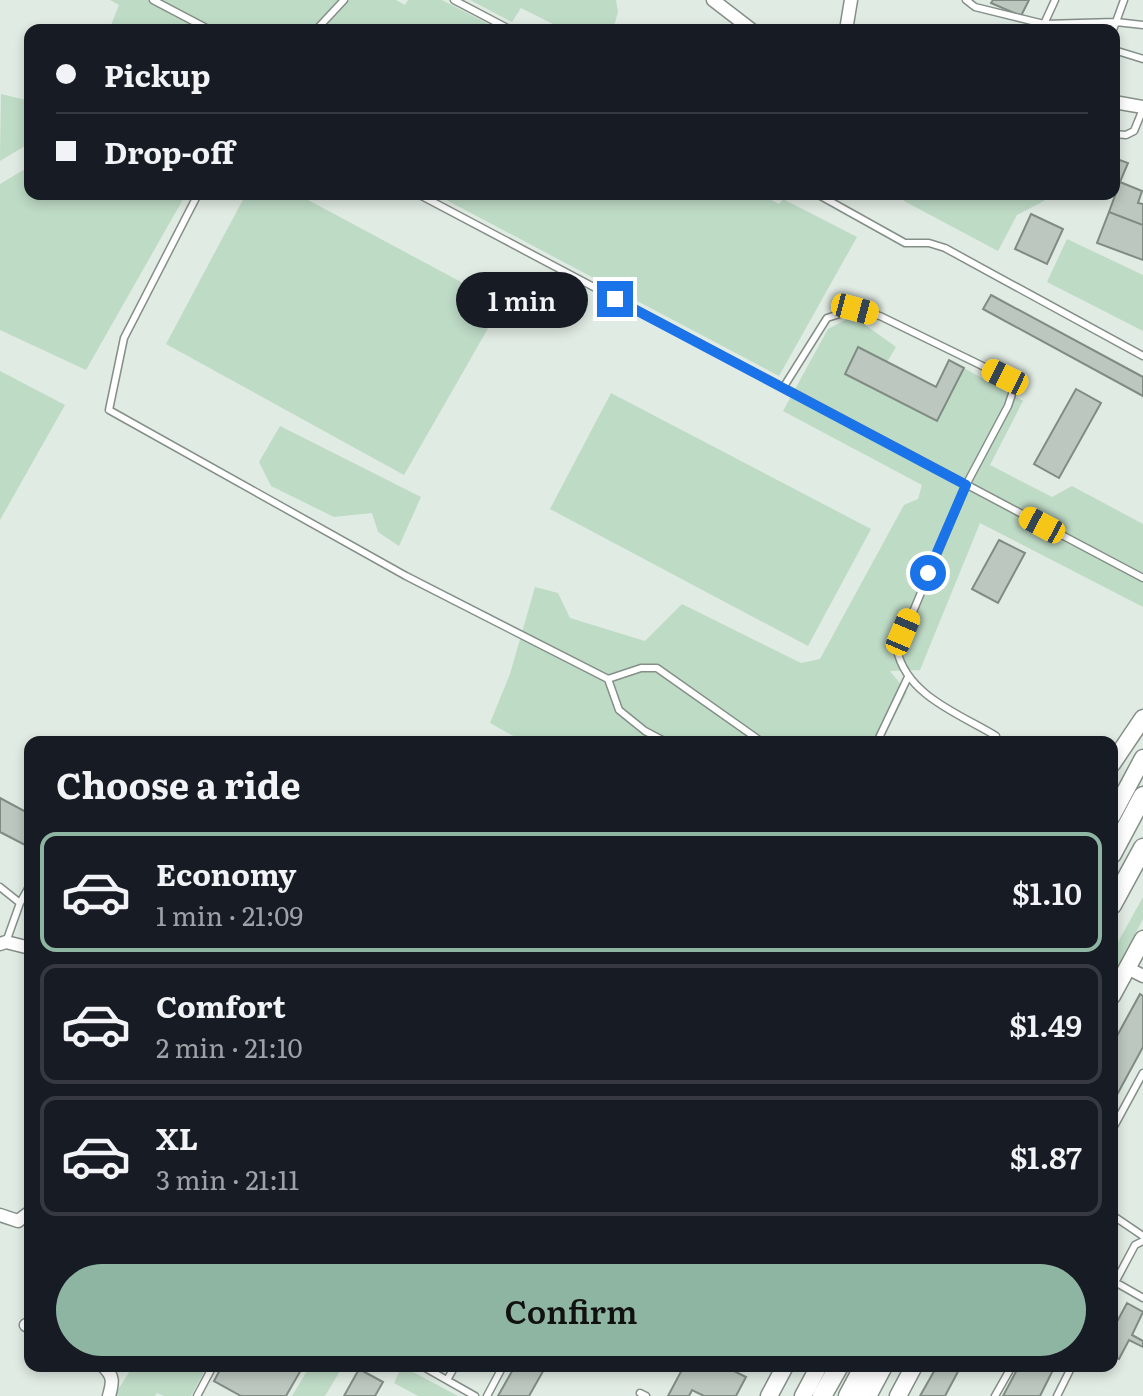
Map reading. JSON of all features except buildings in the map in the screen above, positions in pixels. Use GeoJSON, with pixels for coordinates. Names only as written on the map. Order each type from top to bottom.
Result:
{"type":"FeatureCollection","features":[{"type":"Feature","properties":{"kind":"main road"},"geometry":{"type":"LineString","coordinates":[[1118,755],[1143,718]]}},
{"type":"Feature","properties":{"kind":"main road"},"geometry":{"type":"LineString","coordinates":[[1118,805],[1143,758]]}},
{"type":"Feature","properties":{"kind":"main road"},"geometry":{"type":"LineString","coordinates":[[1118,843],[1143,796]]}},
{"type":"Feature","properties":{"kind":"main road"},"geometry":{"type":"LineString","coordinates":[[1118,894],[1143,848]]}},
{"type":"Feature","properties":{"kind":"main road"},"geometry":{"type":"LineString","coordinates":[[1118,985],[1143,939]]}},
{"type":"Feature","properties":{"kind":"main road"},"geometry":{"type":"LineString","coordinates":[[769,1396],[782,1372]]}},
{"type":"Feature","properties":{"kind":"main road"},"geometry":{"type":"LineString","coordinates":[[803,1396],[816,1372]]}},
{"type":"Feature","properties":{"kind":"main road"},"geometry":{"type":"LineString","coordinates":[[822,1396],[836,1372]]}},
{"type":"Feature","properties":{"kind":"main road"},"geometry":{"type":"LineString","coordinates":[[848,1396],[861,1372]]}},
{"type":"Feature","properties":{"kind":"main road"},"geometry":{"type":"LineString","coordinates":[[867,1396],[880,1372]]}},
{"type":"Feature","properties":{"kind":"main road"},"geometry":{"type":"LineString","coordinates":[[898,1396],[911,1372]]}},
{"type":"Feature","properties":{"kind":"street"},"geometry":{"type":"LineString","coordinates":[[713,0],[744,24]]}},
{"type":"Feature","properties":{"kind":"street"},"geometry":{"type":"LineString","coordinates":[[847,24],[851,0]]}},
{"type":"Feature","properties":{"kind":"street"},"geometry":{"type":"LineString","coordinates":[[1120,103],[1143,108]]}},
{"type":"Feature","properties":{"kind":"street"},"geometry":{"type":"LineString","coordinates":[[3,943],[24,947]]}},
{"type":"Feature","properties":{"kind":"street"},"geometry":{"type":"LineString","coordinates":[[1127,968],[1143,976]]}},
{"type":"Feature","properties":{"kind":"street"},"geometry":{"type":"LineString","coordinates":[[0,1215],[18,1221],[24,1216]]}},
{"type":"Feature","properties":{"kind":"street"},"geometry":{"type":"LineString","coordinates":[[109,1396],[113,1382],[110,1372]]}},
{"type":"Feature","properties":{"kind":"lane"},"geometry":{"type":"LineString","coordinates":[[153,0],[199,24]]}},
{"type":"Feature","properties":{"kind":"lane"},"geometry":{"type":"LineString","coordinates":[[322,24],[344,0]]}},
{"type":"Feature","properties":{"kind":"lane"},"geometry":{"type":"LineString","coordinates":[[454,0],[500,24]]}},
{"type":"Feature","properties":{"kind":"lane"},"geometry":{"type":"LineString","coordinates":[[966,0],[975,7],[1044,24],[1116,22],[1143,25]]}},
{"type":"Feature","properties":{"kind":"lane"},"geometry":{"type":"LineString","coordinates":[[1044,24],[1055,0]]}},
{"type":"Feature","properties":{"kind":"lane"},"geometry":{"type":"LineString","coordinates":[[1116,22],[1124,0]]}},
{"type":"Feature","properties":{"kind":"lane"},"geometry":{"type":"LineString","coordinates":[[1120,52],[1143,58]]}},
{"type":"Feature","properties":{"kind":"lane"},"geometry":{"type":"LineString","coordinates":[[1120,134],[1134,131],[1143,108]]}},
{"type":"Feature","properties":{"kind":"lane"},"geometry":{"type":"LineString","coordinates":[[195,200],[124,338],[109,410],[406,576],[608,679],[619,710],[655,736]]}},
{"type":"Feature","properties":{"kind":"lane"},"geometry":{"type":"LineString","coordinates":[[429,200],[1143,578]]}},
{"type":"Feature","properties":{"kind":"lane"},"geometry":{"type":"LineString","coordinates":[[828,200],[905,243],[936,244],[945,248],[1143,356]]}},
{"type":"Feature","properties":{"kind":"lane"},"geometry":{"type":"LineString","coordinates":[[783,388],[827,318],[855,309],[880,316],[1005,377],[1014,388],[1008,406],[966,485],[897,650],[908,677],[924,693],[996,736]]}},
{"type":"Feature","properties":{"kind":"lane"},"geometry":{"type":"LineString","coordinates":[[608,679],[641,668],[657,668],[753,736]]}},
{"type":"Feature","properties":{"kind":"lane"},"geometry":{"type":"LineString","coordinates":[[880,736],[908,677]]}},
{"type":"Feature","properties":{"kind":"lane"},"geometry":{"type":"LineString","coordinates":[[0,887],[20,903]]}},
{"type":"Feature","properties":{"kind":"lane"},"geometry":{"type":"LineString","coordinates":[[3,943],[24,896]]}},
{"type":"Feature","properties":{"kind":"lane"},"geometry":{"type":"LineString","coordinates":[[1118,1119],[1143,1073]]}},
{"type":"Feature","properties":{"kind":"lane"},"geometry":{"type":"LineString","coordinates":[[1118,1220],[1143,1239],[1135,1245],[1118,1276]]}},
{"type":"Feature","properties":{"kind":"lane"},"geometry":{"type":"LineString","coordinates":[[1118,1287],[1143,1298]]}},
{"type":"Feature","properties":{"kind":"lane"},"geometry":{"type":"LineString","coordinates":[[197,1396],[210,1372]]}},
{"type":"Feature","properties":{"kind":"lane"},"geometry":{"type":"LineString","coordinates":[[433,1372],[475,1396]]}},
{"type":"Feature","properties":{"kind":"lane"},"geometry":{"type":"LineString","coordinates":[[447,1380],[452,1372]]}},
{"type":"Feature","properties":{"kind":"lane"},"geometry":{"type":"LineString","coordinates":[[487,1396],[500,1372]]}},
{"type":"Feature","properties":{"kind":"lane"},"geometry":{"type":"LineString","coordinates":[[995,1396],[1009,1372]]}},
{"type":"Feature","properties":{"kind":"lane"},"geometry":{"type":"LineString","coordinates":[[1057,1396],[1069,1372]]}},
{"type":"Feature","properties":{"kind":"green space"},"geometry":{"type":"Polygon","coordinates":[[[110,0],[396,0],[405,5],[408,0],[442,0],[488,24],[111,24],[119,5],[110,0]]]}},
{"type":"Feature","properties":{"kind":"green space"},"geometry":{"type":"Polygon","coordinates":[[[470,0],[616,0],[618,12],[615,24],[553,24],[521,8],[512,22],[470,0]]]}},
{"type":"Feature","properties":{"kind":"green space"},"geometry":{"type":"Polygon","coordinates":[[[1,94],[24,100],[24,147],[0,161],[1,94]]]}},
{"type":"Feature","properties":{"kind":"green space"},"geometry":{"type":"Polygon","coordinates":[[[24,170],[24,200],[183,200],[86,370],[0,330],[0,184],[24,170]]]}},
{"type":"Feature","properties":{"kind":"green space"},"geometry":{"type":"Polygon","coordinates":[[[243,200],[308,200],[502,304],[404,475],[166,344],[243,200]]]}},
{"type":"Feature","properties":{"kind":"green space"},"geometry":{"type":"Polygon","coordinates":[[[446,200],[772,200],[779,204],[785,200],[857,237],[779,376],[446,200]]]}},
{"type":"Feature","properties":{"kind":"green space"},"geometry":{"type":"Polygon","coordinates":[[[1044,200],[1017,215],[998,251],[904,201],[1044,200]]]}},
{"type":"Feature","properties":{"kind":"green space"},"geometry":{"type":"Polygon","coordinates":[[[1067,239],[1143,275],[1143,331],[1047,282],[1067,239]]]}},
{"type":"Feature","properties":{"kind":"green space"},"geometry":{"type":"Polygon","coordinates":[[[853,316],[896,347],[887,362],[858,348],[845,374],[937,421],[964,368],[1023,401],[990,465],[1052,497],[1072,486],[1143,524],[1143,607],[980,523],[920,670],[890,671],[907,692],[884,736],[513,736],[490,723],[510,674],[535,587],[558,593],[570,618],[645,641],[682,604],[801,663],[820,659],[904,505],[918,499],[922,485],[783,411],[828,329],[853,316]]]}},
{"type":"Feature","properties":{"kind":"green space"},"geometry":{"type":"Polygon","coordinates":[[[0,371],[65,405],[0,520],[0,371]]]}},
{"type":"Feature","properties":{"kind":"green space"},"geometry":{"type":"Polygon","coordinates":[[[611,393],[871,529],[808,646],[550,509],[611,393]]]}},
{"type":"Feature","properties":{"kind":"green space"},"geometry":{"type":"Polygon","coordinates":[[[280,426],[421,497],[399,546],[378,532],[372,513],[334,517],[271,486],[259,462],[280,426]]]}},
{"type":"Feature","properties":{"kind":"green space"},"geometry":{"type":"Polygon","coordinates":[[[1143,897],[1143,919],[1118,966],[1118,942],[1143,897]]]}},
{"type":"Feature","properties":{"kind":"green space"},"geometry":{"type":"Polygon","coordinates":[[[129,1372],[204,1372],[191,1396],[157,1393],[155,1396],[114,1396],[129,1372]]]}},
{"type":"Feature","properties":{"kind":"green space"},"geometry":{"type":"Polygon","coordinates":[[[306,1372],[339,1372],[325,1396],[292,1396],[306,1372]]]}},
{"type":"Feature","properties":{"kind":"green space"},"geometry":{"type":"Polygon","coordinates":[[[399,1372],[413,1372],[458,1396],[418,1396],[394,1383],[399,1372]]]}},
{"type":"Feature","properties":{"kind":"route"},"geometry":{"type":"LineString","coordinates":[[615,299],[966,485],[928,573]]}}]}
